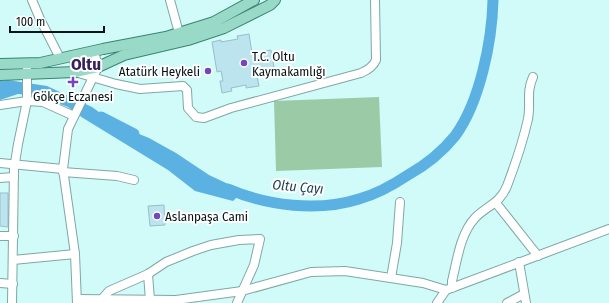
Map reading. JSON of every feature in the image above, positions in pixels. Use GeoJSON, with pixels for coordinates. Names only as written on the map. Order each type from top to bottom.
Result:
{"type":"FeatureCollection","features":[{"type":"Feature","properties":{"kind":"main road"},"geometry":{"type":"LineString","coordinates":[[0,64],[40,63],[94,50],[166,37],[214,22],[254,0]]}},
{"type":"Feature","properties":{"kind":"main road"},"geometry":{"type":"LineString","coordinates":[[0,75],[28,78],[75,72],[98,67],[124,54],[188,40],[224,28],[270,5],[275,0]]}},
{"type":"Feature","properties":{"kind":"street"},"geometry":{"type":"LineString","coordinates":[[32,0],[60,58]]}},
{"type":"Feature","properties":{"kind":"street"},"geometry":{"type":"LineString","coordinates":[[170,0],[179,33]]}},
{"type":"Feature","properties":{"kind":"street"},"geometry":{"type":"LineString","coordinates":[[74,55],[75,72],[93,78],[140,89],[183,86],[187,90],[188,108],[196,117],[204,118],[231,108],[361,73],[369,69],[374,65],[376,60],[375,0]]}},
{"type":"Feature","properties":{"kind":"street"},"geometry":{"type":"LineString","coordinates":[[94,50],[98,67],[68,129],[63,171],[75,254],[77,301],[102,299],[130,301],[176,300],[242,291],[311,272],[345,271],[423,283],[449,289],[609,229]]}},
{"type":"Feature","properties":{"kind":"street"},"geometry":{"type":"LineString","coordinates":[[12,303],[14,177],[18,144],[27,101],[27,63]]}},
{"type":"Feature","properties":{"kind":"street"},"geometry":{"type":"LineString","coordinates":[[437,303],[449,289],[466,232],[475,218],[496,203],[506,188],[528,119],[530,104],[528,87],[533,77]]}},
{"type":"Feature","properties":{"kind":"street"},"geometry":{"type":"LineString","coordinates":[[0,105],[27,101],[43,102],[74,116]]}},
{"type":"Feature","properties":{"kind":"street"},"geometry":{"type":"LineString","coordinates":[[0,163],[117,176],[134,180]]}},
{"type":"Feature","properties":{"kind":"street"},"geometry":{"type":"LineString","coordinates":[[0,178],[14,177]]}},
{"type":"Feature","properties":{"kind":"street"},"geometry":{"type":"LineString","coordinates":[[391,278],[397,243],[400,202]]}},
{"type":"Feature","properties":{"kind":"street"},"geometry":{"type":"LineString","coordinates":[[496,203],[538,256]]}},
{"type":"Feature","properties":{"kind":"street"},"geometry":{"type":"LineString","coordinates":[[0,236],[14,236]]}},
{"type":"Feature","properties":{"kind":"street"},"geometry":{"type":"LineString","coordinates":[[102,299],[109,291],[148,274],[166,262],[193,251],[211,245],[239,240],[260,239],[254,265],[237,303]]}},
{"type":"Feature","properties":{"kind":"street"},"geometry":{"type":"LineString","coordinates":[[13,260],[75,254]]}},
{"type":"Feature","properties":{"kind":"street"},"geometry":{"type":"LineString","coordinates":[[519,262],[526,303]]}},
{"type":"Feature","properties":{"kind":"street"},"geometry":{"type":"LineString","coordinates":[[148,274],[150,300]]}},
{"type":"Feature","properties":{"kind":"street"},"geometry":{"type":"LineString","coordinates":[[0,283],[13,284]]}},
{"type":"Feature","properties":{"kind":"street"},"geometry":{"type":"LineString","coordinates":[[507,303],[524,294]]}},
{"type":"Feature","properties":{"kind":"green space"},"geometry":{"type":"Polygon","coordinates":[[[379,97],[382,167],[276,171],[274,101],[379,97]]]}},
{"type":"Feature","properties":{"kind":"water"},"geometry":{"type":"Polygon","coordinates":[[[8,80],[47,86],[92,107],[117,125],[149,138],[176,153],[209,175],[243,191],[233,201],[195,191],[168,170],[83,118],[68,107],[39,96],[18,94],[0,100],[0,81],[8,80]]]}},
{"type":"Feature","properties":{"kind":"building","name":"T.C. Oltu Kaymakamlığı"},"geometry":{"type":"Polygon","coordinates":[[[249,34],[252,53],[271,50],[274,67],[256,71],[259,86],[246,88],[246,85],[231,88],[232,91],[222,93],[220,81],[223,81],[221,71],[217,72],[212,42],[238,39],[237,36],[249,34]]]}},
{"type":"Feature","properties":{"kind":"building"},"geometry":{"type":"Polygon","coordinates":[[[0,193],[8,193],[8,227],[0,226],[0,193]]]}},
{"type":"Feature","properties":{"kind":"building","name":"Aslanpaşa Cami"},"geometry":{"type":"Polygon","coordinates":[[[164,205],[165,225],[150,226],[148,206],[164,205]]]}},
{"type":"Feature","properties":{"kind":"waterway","name":"Oltu Çayı"},"geometry":{"type":"LineString","coordinates":[[228,189],[260,200],[276,203],[310,206],[327,205],[343,203],[372,195],[415,171],[439,153],[455,136],[464,122],[478,89],[483,71],[490,34],[493,0]]}},
{"type":"Feature","properties":{"kind":"waterway","name":"Oltu Çayı"},"geometry":{"type":"LineString","coordinates":[[101,117],[134,134]]}},
{"type":"Feature","properties":{"kind":"place","name":"T.C. Oltu Kaymakamlığı"},"geometry":{"type":"Point","coordinates":[244,63]}},
{"type":"Feature","properties":{"kind":"place","name":"Atatürk Heykeli"},"geometry":{"type":"Point","coordinates":[208,71]}},
{"type":"Feature","properties":{"kind":"place","name":"Gökçe Eczanesi"},"geometry":{"type":"Point","coordinates":[73,82]}},
{"type":"Feature","properties":{"kind":"place","name":"Aslanpaşa Cami"},"geometry":{"type":"Point","coordinates":[157,216]}},
{"type":"Feature","properties":{"kind":"district","name":"Oltu"},"geometry":{"type":"Point","coordinates":[86,64]}}]}
